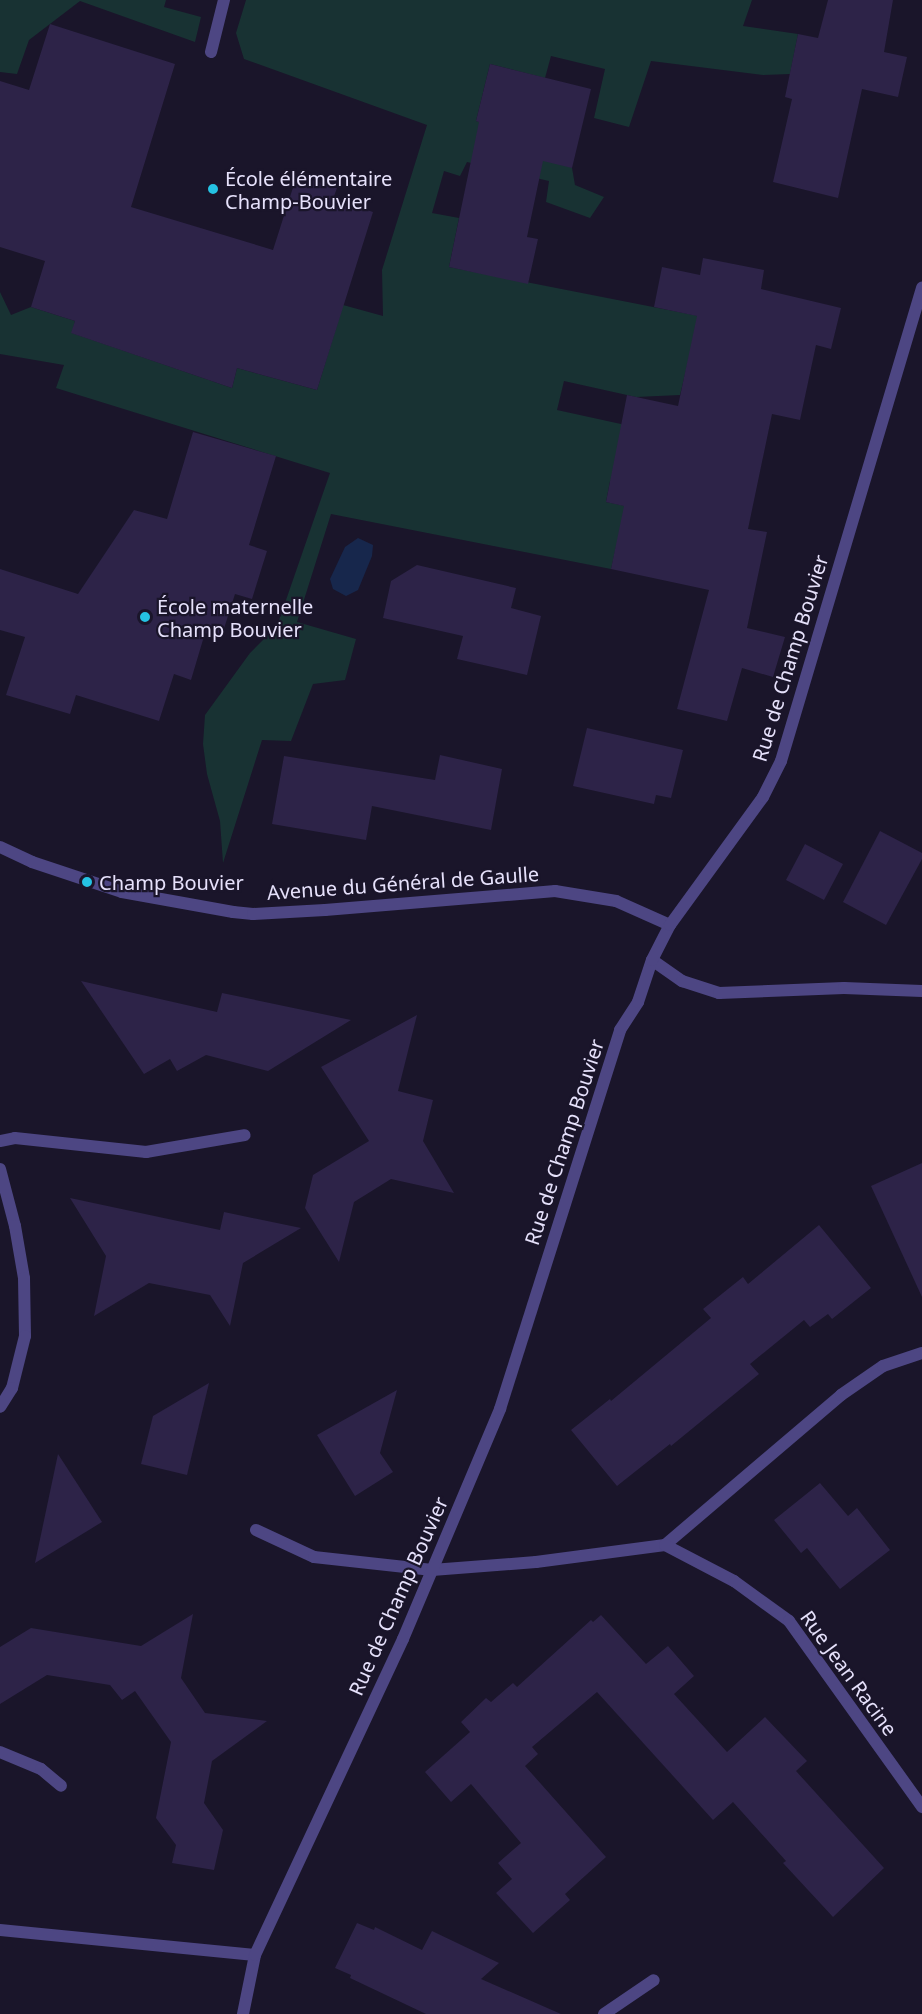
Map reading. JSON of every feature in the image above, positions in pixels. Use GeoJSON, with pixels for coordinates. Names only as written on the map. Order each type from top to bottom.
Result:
{"type":"FeatureCollection","features":[{"type":"Feature","properties":{"kind":"street"},"geometry":{"type":"LineString","coordinates":[[211,52],[225,0]]}},
{"type":"Feature","properties":{"kind":"street","name":"Rue de Champ Bouvier"},"geometry":{"type":"LineString","coordinates":[[243,2014],[255,1955],[403,1640],[500,1409],[620,1030],[638,1002],[652,960],[670,925],[763,797],[781,761],[922,288]]}},
{"type":"Feature","properties":{"kind":"street","name":"Avenue du Général de Gaulle"},"geometry":{"type":"LineString","coordinates":[[0,847],[32,862],[122,892],[233,912],[253,914],[325,910],[555,891],[616,901],[670,925]]}},
{"type":"Feature","properties":{"kind":"street"},"geometry":{"type":"LineString","coordinates":[[652,960],[682,981],[718,993],[844,988],[922,991]]}},
{"type":"Feature","properties":{"kind":"street"},"geometry":{"type":"LineString","coordinates":[[0,1141],[15,1138],[146,1152],[244,1135]]}},
{"type":"Feature","properties":{"kind":"street"},"geometry":{"type":"LineString","coordinates":[[0,1169],[15,1226],[24,1278],[26,1336],[12,1388],[0,1407]]}},
{"type":"Feature","properties":{"kind":"street"},"geometry":{"type":"LineString","coordinates":[[256,1530],[314,1557],[432,1570],[536,1562],[665,1545],[841,1395],[883,1366],[922,1353]]}},
{"type":"Feature","properties":{"kind":"street","name":"Rue Jean Racine"},"geometry":{"type":"LineString","coordinates":[[665,1545],[734,1581],[789,1621],[922,1807]]}},
{"type":"Feature","properties":{"kind":"street"},"geometry":{"type":"LineString","coordinates":[[0,1752],[41,1769],[61,1786]]}},
{"type":"Feature","properties":{"kind":"street"},"geometry":{"type":"LineString","coordinates":[[0,1930],[255,1955]]}},
{"type":"Feature","properties":{"kind":"street"},"geometry":{"type":"LineString","coordinates":[[604,2014],[654,1980]]}},
{"type":"Feature","properties":{"kind":"green space"},"geometry":{"type":"Polygon","coordinates":[[[0,0],[166,0],[164,7],[201,17],[195,42],[80,1],[29,40],[17,74],[0,72],[0,0]]]}},
{"type":"Feature","properties":{"kind":"green space"},"geometry":{"type":"Polygon","coordinates":[[[246,0],[752,0],[743,26],[798,34],[790,74],[763,75],[651,61],[629,127],[594,118],[605,69],[551,56],[545,78],[490,64],[476,121],[527,134],[572,168],[575,185],[604,197],[590,218],[546,202],[549,181],[467,162],[460,176],[444,171],[432,213],[459,218],[449,267],[699,316],[680,395],[636,397],[564,381],[557,410],[630,426],[642,477],[610,481],[606,502],[645,510],[656,556],[616,547],[611,569],[331,514],[297,622],[356,639],[345,680],[313,684],[291,741],[262,740],[223,863],[220,821],[207,774],[203,744],[205,715],[250,653],[277,626],[330,473],[56,388],[64,365],[0,354],[0,292],[11,315],[31,307],[75,321],[72,333],[232,388],[237,368],[317,390],[343,305],[383,316],[382,270],[427,125],[244,59],[236,33],[246,0]]]}},
{"type":"Feature","properties":{"kind":"water"},"geometry":{"type":"Polygon","coordinates":[[[358,538],[373,545],[372,556],[358,590],[346,596],[333,589],[330,579],[345,547],[358,538]]]}},
{"type":"Feature","properties":{"kind":"building"},"geometry":{"type":"Polygon","coordinates":[[[828,0],[893,0],[884,52],[907,57],[898,97],[862,89],[838,198],[773,182],[792,99],[785,97],[798,34],[818,38],[828,0]]]}},
{"type":"Feature","properties":{"kind":"building","name":"École élémentaire Champ-Bouvier"},"geometry":{"type":"Polygon","coordinates":[[[50,24],[175,64],[131,207],[273,250],[297,175],[337,188],[333,199],[373,212],[317,390],[237,368],[232,388],[71,333],[75,321],[31,307],[45,261],[0,247],[0,81],[29,90],[50,24]]]}},
{"type":"Feature","properties":{"kind":"building"},"geometry":{"type":"Polygon","coordinates":[[[490,64],[591,89],[572,168],[543,161],[527,237],[538,239],[528,284],[449,267],[479,122],[476,121],[490,64]]]}},
{"type":"Feature","properties":{"kind":"building"},"geometry":{"type":"Polygon","coordinates":[[[703,258],[764,270],[761,289],[841,308],[831,349],[816,345],[800,420],[772,414],[748,529],[767,532],[747,628],[785,637],[773,677],[742,668],[727,721],[677,709],[709,590],[611,569],[624,506],[606,502],[627,395],[678,406],[697,316],[654,307],[662,267],[700,275],[703,258]]]}},
{"type":"Feature","properties":{"kind":"building"},"geometry":{"type":"Polygon","coordinates":[[[193,432],[276,456],[249,545],[267,551],[252,599],[235,594],[221,638],[205,633],[191,680],[174,674],[159,721],[76,695],[70,714],[6,695],[25,637],[0,630],[0,569],[78,594],[134,510],[167,519],[193,432]]]}},
{"type":"Feature","properties":{"kind":"building"},"geometry":{"type":"Polygon","coordinates":[[[417,565],[516,588],[511,608],[541,616],[527,675],[457,659],[463,636],[383,618],[391,581],[417,565]]]}},
{"type":"Feature","properties":{"kind":"building"},"geometry":{"type":"Polygon","coordinates":[[[587,728],[683,750],[671,798],[656,795],[654,804],[573,786],[587,728]]]}},
{"type":"Feature","properties":{"kind":"building"},"geometry":{"type":"Polygon","coordinates":[[[440,755],[502,769],[491,830],[372,806],[366,840],[272,824],[284,756],[435,780],[440,755]]]}},
{"type":"Feature","properties":{"kind":"building"},"geometry":{"type":"Polygon","coordinates":[[[880,831],[922,853],[922,859],[886,925],[843,902],[880,831]]]}},
{"type":"Feature","properties":{"kind":"building"},"geometry":{"type":"Polygon","coordinates":[[[805,844],[843,864],[824,900],[786,880],[805,844]]]}},
{"type":"Feature","properties":{"kind":"building"},"geometry":{"type":"Polygon","coordinates":[[[81,981],[217,1012],[222,993],[351,1020],[268,1071],[206,1055],[177,1071],[170,1059],[144,1074],[81,981]]]}},
{"type":"Feature","properties":{"kind":"building"},"geometry":{"type":"Polygon","coordinates":[[[417,1015],[398,1091],[433,1100],[423,1141],[454,1193],[391,1179],[354,1202],[339,1262],[305,1208],[313,1175],[369,1141],[321,1067],[417,1015]]]}},
{"type":"Feature","properties":{"kind":"building"},"geometry":{"type":"Polygon","coordinates":[[[922,1163],[922,1297],[871,1186],[922,1163]]]}},
{"type":"Feature","properties":{"kind":"building"},"geometry":{"type":"Polygon","coordinates":[[[70,1198],[220,1230],[224,1212],[301,1228],[243,1263],[230,1326],[210,1295],[149,1283],[94,1316],[106,1256],[70,1198]]]}},
{"type":"Feature","properties":{"kind":"building"},"geometry":{"type":"Polygon","coordinates":[[[819,1225],[871,1288],[832,1319],[828,1314],[810,1327],[804,1320],[750,1364],[759,1374],[671,1446],[670,1444],[617,1486],[571,1430],[610,1399],[611,1401],[711,1318],[703,1309],[743,1277],[748,1284],[819,1225]]]}},
{"type":"Feature","properties":{"kind":"building"},"geometry":{"type":"Polygon","coordinates":[[[209,1383],[187,1475],[141,1464],[153,1416],[209,1383]]]}},
{"type":"Feature","properties":{"kind":"building"},"geometry":{"type":"Polygon","coordinates":[[[397,1390],[380,1453],[393,1472],[355,1496],[317,1435],[397,1390]]]}},
{"type":"Feature","properties":{"kind":"building"},"geometry":{"type":"Polygon","coordinates":[[[58,1454],[102,1522],[35,1563],[58,1454]]]}},
{"type":"Feature","properties":{"kind":"building"},"geometry":{"type":"Polygon","coordinates":[[[820,1483],[848,1516],[857,1508],[890,1550],[840,1589],[807,1548],[801,1553],[774,1520],[820,1483]]]}},
{"type":"Feature","properties":{"kind":"building"},"geometry":{"type":"Polygon","coordinates":[[[193,1614],[181,1678],[205,1713],[267,1721],[212,1761],[204,1803],[223,1830],[214,1870],[172,1863],[176,1845],[156,1818],[171,1742],[135,1691],[122,1700],[110,1685],[47,1675],[0,1704],[0,1647],[31,1628],[141,1646],[193,1614]]]}},
{"type":"Feature","properties":{"kind":"building"},"geometry":{"type":"Polygon","coordinates":[[[601,1615],[646,1664],[668,1646],[694,1676],[674,1694],[727,1752],[765,1717],[807,1761],[796,1771],[884,1868],[833,1917],[783,1863],[786,1861],[733,1802],[713,1820],[597,1692],[532,1747],[538,1754],[525,1766],[606,1857],[565,1894],[570,1900],[533,1933],[496,1893],[512,1879],[498,1863],[521,1843],[471,1784],[451,1802],[425,1772],[470,1732],[461,1722],[486,1698],[491,1702],[513,1683],[517,1687],[591,1620],[593,1622],[601,1615]]]}},
{"type":"Feature","properties":{"kind":"building"},"geometry":{"type":"Polygon","coordinates":[[[357,1923],[374,1930],[375,1927],[422,1950],[432,1931],[499,1963],[481,1979],[561,2014],[426,2014],[350,1978],[351,1975],[335,1968],[357,1923]]]}},
{"type":"Feature","properties":{"kind":"place","name":"École élémentaire Champ-Bouvier"},"geometry":{"type":"Point","coordinates":[213,189]}},
{"type":"Feature","properties":{"kind":"place","name":"École maternelle Champ Bouvier"},"geometry":{"type":"Point","coordinates":[145,617]}},
{"type":"Feature","properties":{"kind":"place","name":"Champ Bouvier"},"geometry":{"type":"Point","coordinates":[87,882]}}]}
